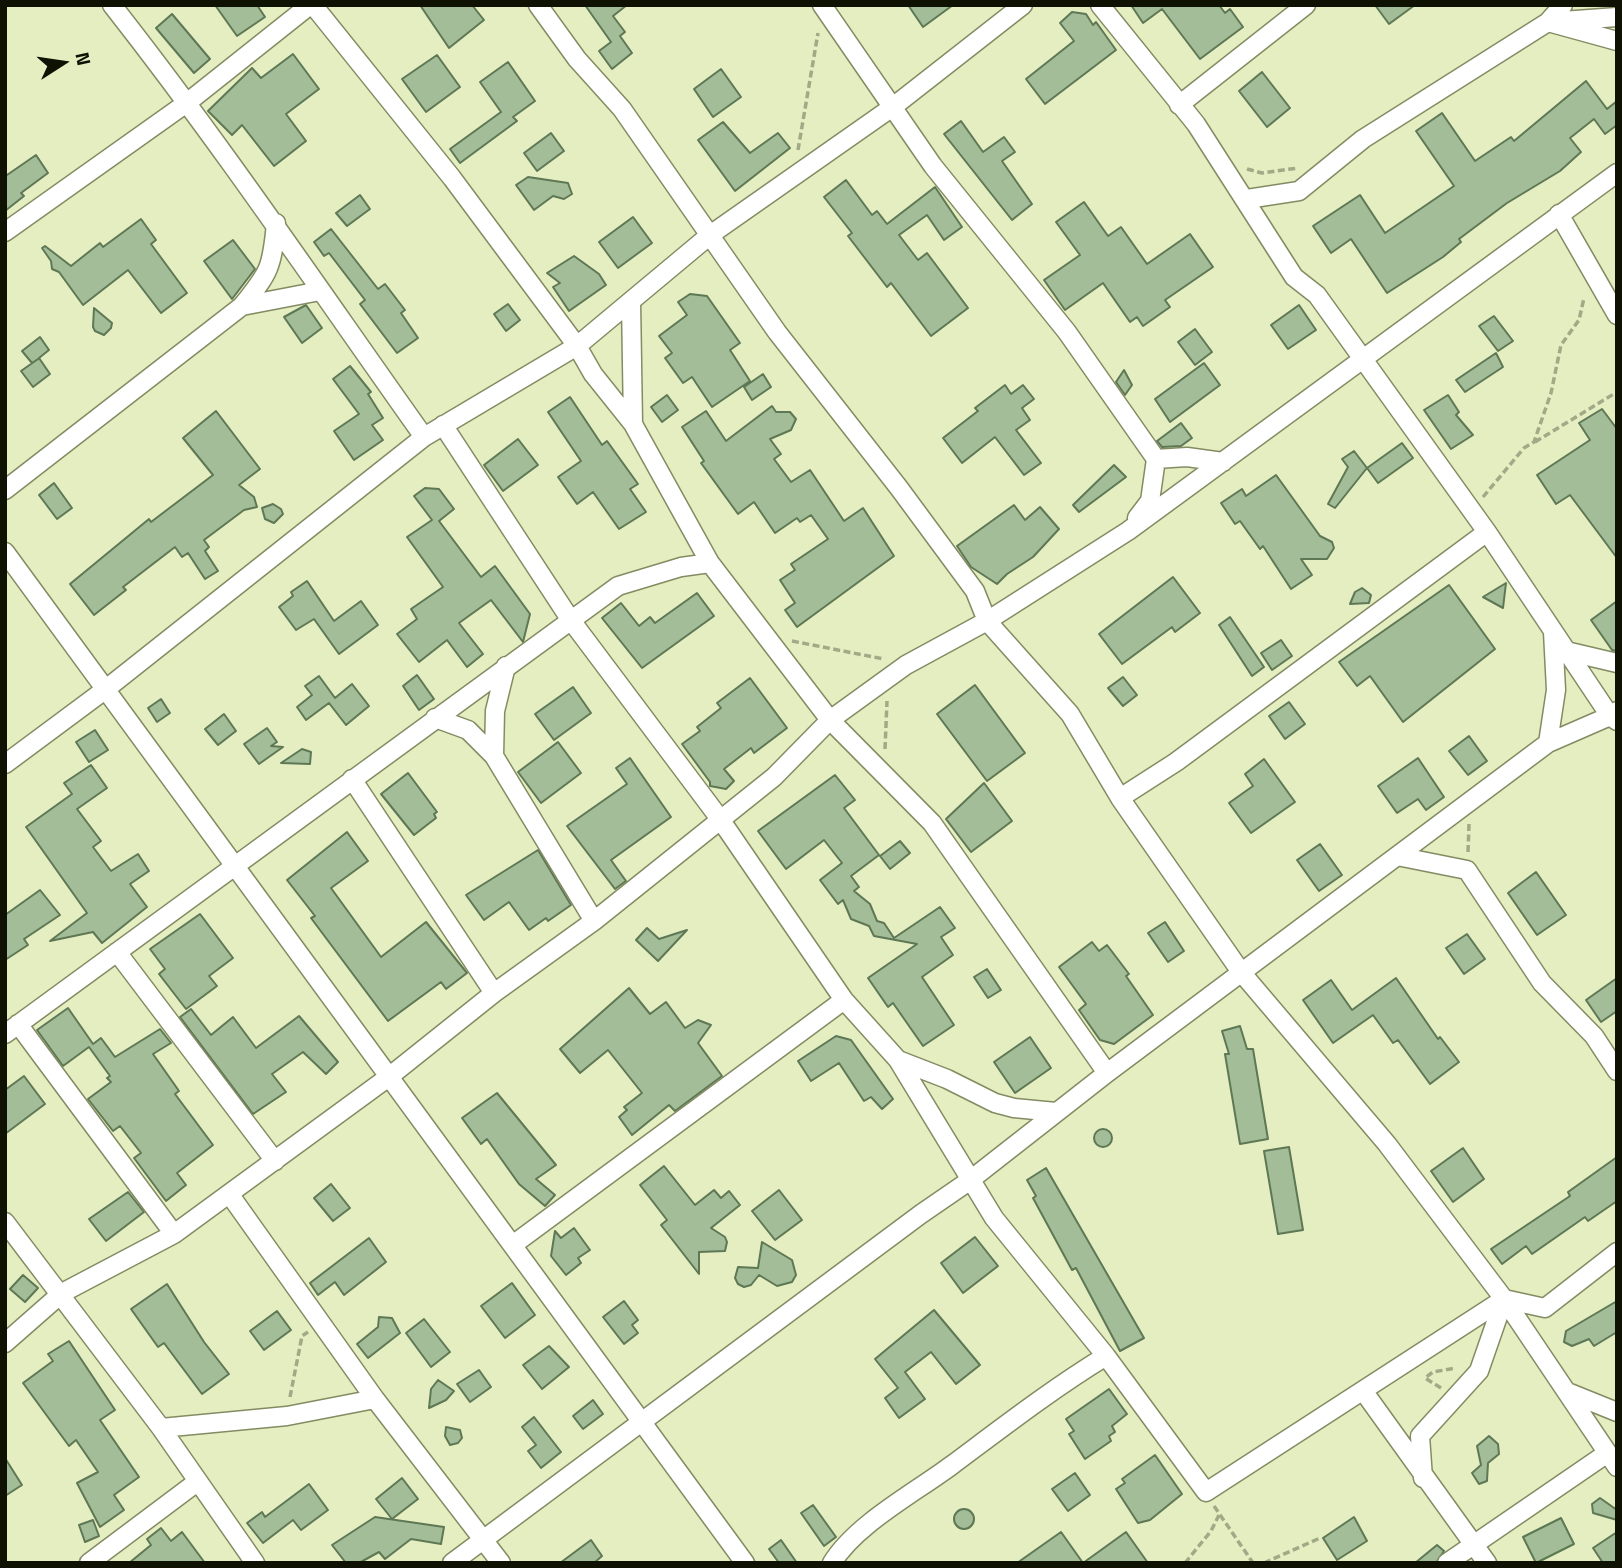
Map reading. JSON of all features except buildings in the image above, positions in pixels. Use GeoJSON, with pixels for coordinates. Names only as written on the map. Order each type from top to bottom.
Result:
{"type":"FeatureCollection","features":[{"type":"Feature","properties":{"kind":"street"},"geometry":{"type":"LineString","coordinates":[[112,5],[276,223],[320,291],[424,436]]}},
{"type":"Feature","properties":{"kind":"street"},"geometry":{"type":"LineString","coordinates":[[5,232],[187,102],[311,5],[452,178],[577,346],[593,374],[633,424],[710,563],[830,720],[932,822],[1107,1073]]}},
{"type":"Feature","properties":{"kind":"street"},"geometry":{"type":"LineString","coordinates":[[538,5],[577,59],[622,109],[777,332],[899,488],[975,591],[987,621],[1070,713],[1120,798],[1241,972],[1387,1144],[1504,1298],[1570,1393],[1611,1460],[1472,1544],[1447,1563]]}},
{"type":"Feature","properties":{"kind":"street"},"geometry":{"type":"LineString","coordinates":[[5,764],[106,689],[424,436],[577,346],[710,235],[894,106],[1023,5]]}},
{"type":"Feature","properties":{"kind":"street"},"geometry":{"type":"LineString","coordinates":[[452,1563],[642,1419],[969,1181],[1107,1073],[1548,743],[1615,716],[1566,651],[1473,512],[1317,295],[1294,277],[1222,162],[1100,5]]}},
{"type":"Feature","properties":{"kind":"street"},"geometry":{"type":"LineString","coordinates":[[1179,105],[1306,5]]}},
{"type":"Feature","properties":{"kind":"street"},"geometry":{"type":"LineString","coordinates":[[1247,199],[1299,191],[1363,139],[1548,22],[1563,5]]}},
{"type":"Feature","properties":{"kind":"street"},"geometry":{"type":"LineString","coordinates":[[822,6],[894,106],[933,166],[1067,332],[1156,459],[1150,501],[1128,531]]}},
{"type":"Feature","properties":{"kind":"street"},"geometry":{"type":"LineString","coordinates":[[1548,22],[1617,17]]}},
{"type":"Feature","properties":{"kind":"street"},"geometry":{"type":"LineString","coordinates":[[1548,22],[1617,41]]}},
{"type":"Feature","properties":{"kind":"street"},"geometry":{"type":"LineString","coordinates":[[5,1343],[61,1293],[174,1234],[390,1076],[494,993],[594,921],[774,777],[830,720],[906,665],[987,621],[1128,531],[1617,173]]}},
{"type":"Feature","properties":{"kind":"street"},"geometry":{"type":"LineString","coordinates":[[1559,214],[1617,315]]}},
{"type":"Feature","properties":{"kind":"street"},"geometry":{"type":"LineString","coordinates":[[5,490],[242,306],[269,273],[276,223]]}},
{"type":"Feature","properties":{"kind":"street"},"geometry":{"type":"LineString","coordinates":[[242,306],[320,291]]}},
{"type":"Feature","properties":{"kind":"street"},"geometry":{"type":"LineString","coordinates":[[631,301],[633,424]]}},
{"type":"Feature","properties":{"kind":"street"},"geometry":{"type":"LineString","coordinates":[[443,425],[570,619],[720,819],[844,1000],[898,1059],[993,1218],[1106,1356],[1206,1492],[1364,1392],[1504,1298],[1545,1308],[1617,1252]]}},
{"type":"Feature","properties":{"kind":"street"},"geometry":{"type":"LineString","coordinates":[[1156,459],[1187,457],[1223,462]]}},
{"type":"Feature","properties":{"kind":"street"},"geometry":{"type":"LineString","coordinates":[[1120,798],[1176,762],[1487,533]]}},
{"type":"Feature","properties":{"kind":"street"},"geometry":{"type":"LineString","coordinates":[[5,552],[745,1563]]}},
{"type":"Feature","properties":{"kind":"street"},"geometry":{"type":"LineString","coordinates":[[174,1234],[12,1029],[618,586],[681,567],[710,563]]}},
{"type":"Feature","properties":{"kind":"street"},"geometry":{"type":"LineString","coordinates":[[1548,743],[1556,690],[1553,632]]}},
{"type":"Feature","properties":{"kind":"street"},"geometry":{"type":"LineString","coordinates":[[1566,651],[1617,663]]}},
{"type":"Feature","properties":{"kind":"street"},"geometry":{"type":"LineString","coordinates":[[494,756],[495,711],[506,666]]}},
{"type":"Feature","properties":{"kind":"street"},"geometry":{"type":"LineString","coordinates":[[435,718],[468,730],[494,756],[594,921]]}},
{"type":"Feature","properties":{"kind":"street"},"geometry":{"type":"LineString","coordinates":[[352,779],[494,993]]}},
{"type":"Feature","properties":{"kind":"street"},"geometry":{"type":"LineString","coordinates":[[1397,856],[1467,870],[1542,983],[1594,1036],[1617,1071]]}},
{"type":"Feature","properties":{"kind":"street"},"geometry":{"type":"LineString","coordinates":[[117,952],[275,1161]]}},
{"type":"Feature","properties":{"kind":"street"},"geometry":{"type":"LineString","coordinates":[[514,1244],[844,1000]]}},
{"type":"Feature","properties":{"kind":"street"},"geometry":{"type":"LineString","coordinates":[[898,1059],[995,1103],[1014,1108],[1056,1112]]}},
{"type":"Feature","properties":{"kind":"street"},"geometry":{"type":"LineString","coordinates":[[230,1195],[376,1399],[501,1563]]}},
{"type":"Feature","properties":{"kind":"street"},"geometry":{"type":"LineString","coordinates":[[5,1222],[161,1428],[256,1563]]}},
{"type":"Feature","properties":{"kind":"street"},"geometry":{"type":"LineString","coordinates":[[1423,1478],[1420,1436],[1479,1371],[1504,1298]]}},
{"type":"Feature","properties":{"kind":"street"},"geometry":{"type":"LineString","coordinates":[[832,1563],[892,1506],[1050,1390],[1106,1356]]}},
{"type":"Feature","properties":{"kind":"street"},"geometry":{"type":"LineString","coordinates":[[1364,1392],[1423,1478],[1487,1563]]}},
{"type":"Feature","properties":{"kind":"street"},"geometry":{"type":"LineString","coordinates":[[1570,1393],[1617,1412]]}},
{"type":"Feature","properties":{"kind":"street"},"geometry":{"type":"LineString","coordinates":[[161,1428],[287,1416],[376,1399]]}},
{"type":"Feature","properties":{"kind":"street"},"geometry":{"type":"LineString","coordinates":[[89,1563],[197,1482]]}},
{"type":"Feature","properties":{"kind":"path"},"geometry":{"type":"LineString","coordinates":[[794,177],[822,6]]}},
{"type":"Feature","properties":{"kind":"path"},"geometry":{"type":"LineString","coordinates":[[1222,162],[1262,173],[1331,165]]}},
{"type":"Feature","properties":{"kind":"path"},"geometry":{"type":"LineString","coordinates":[[1534,442],[1551,393],[1562,345],[1579,320],[1585,299],[1579,289]]}},
{"type":"Feature","properties":{"kind":"path"},"geometry":{"type":"LineString","coordinates":[[1473,512],[1496,478],[1524,448],[1617,392]]}},
{"type":"Feature","properties":{"kind":"path"},"geometry":{"type":"LineString","coordinates":[[763,633],[906,665]]}},
{"type":"Feature","properties":{"kind":"path"},"geometry":{"type":"LineString","coordinates":[[885,775],[887,702],[891,693]]}},
{"type":"Feature","properties":{"kind":"path"},"geometry":{"type":"LineString","coordinates":[[1467,870],[1470,801]]}},
{"type":"Feature","properties":{"kind":"path"},"geometry":{"type":"LineString","coordinates":[[287,1416],[302,1336],[322,1324]]}},
{"type":"Feature","properties":{"kind":"path"},"geometry":{"type":"LineString","coordinates":[[1206,1492],[1253,1563]]}},
{"type":"Feature","properties":{"kind":"path"},"geometry":{"type":"LineString","coordinates":[[1185,1563],[1211,1531],[1219,1515]]}},
{"type":"Feature","properties":{"kind":"path"},"geometry":{"type":"LineString","coordinates":[[1264,1563],[1320,1538]]}}]}
